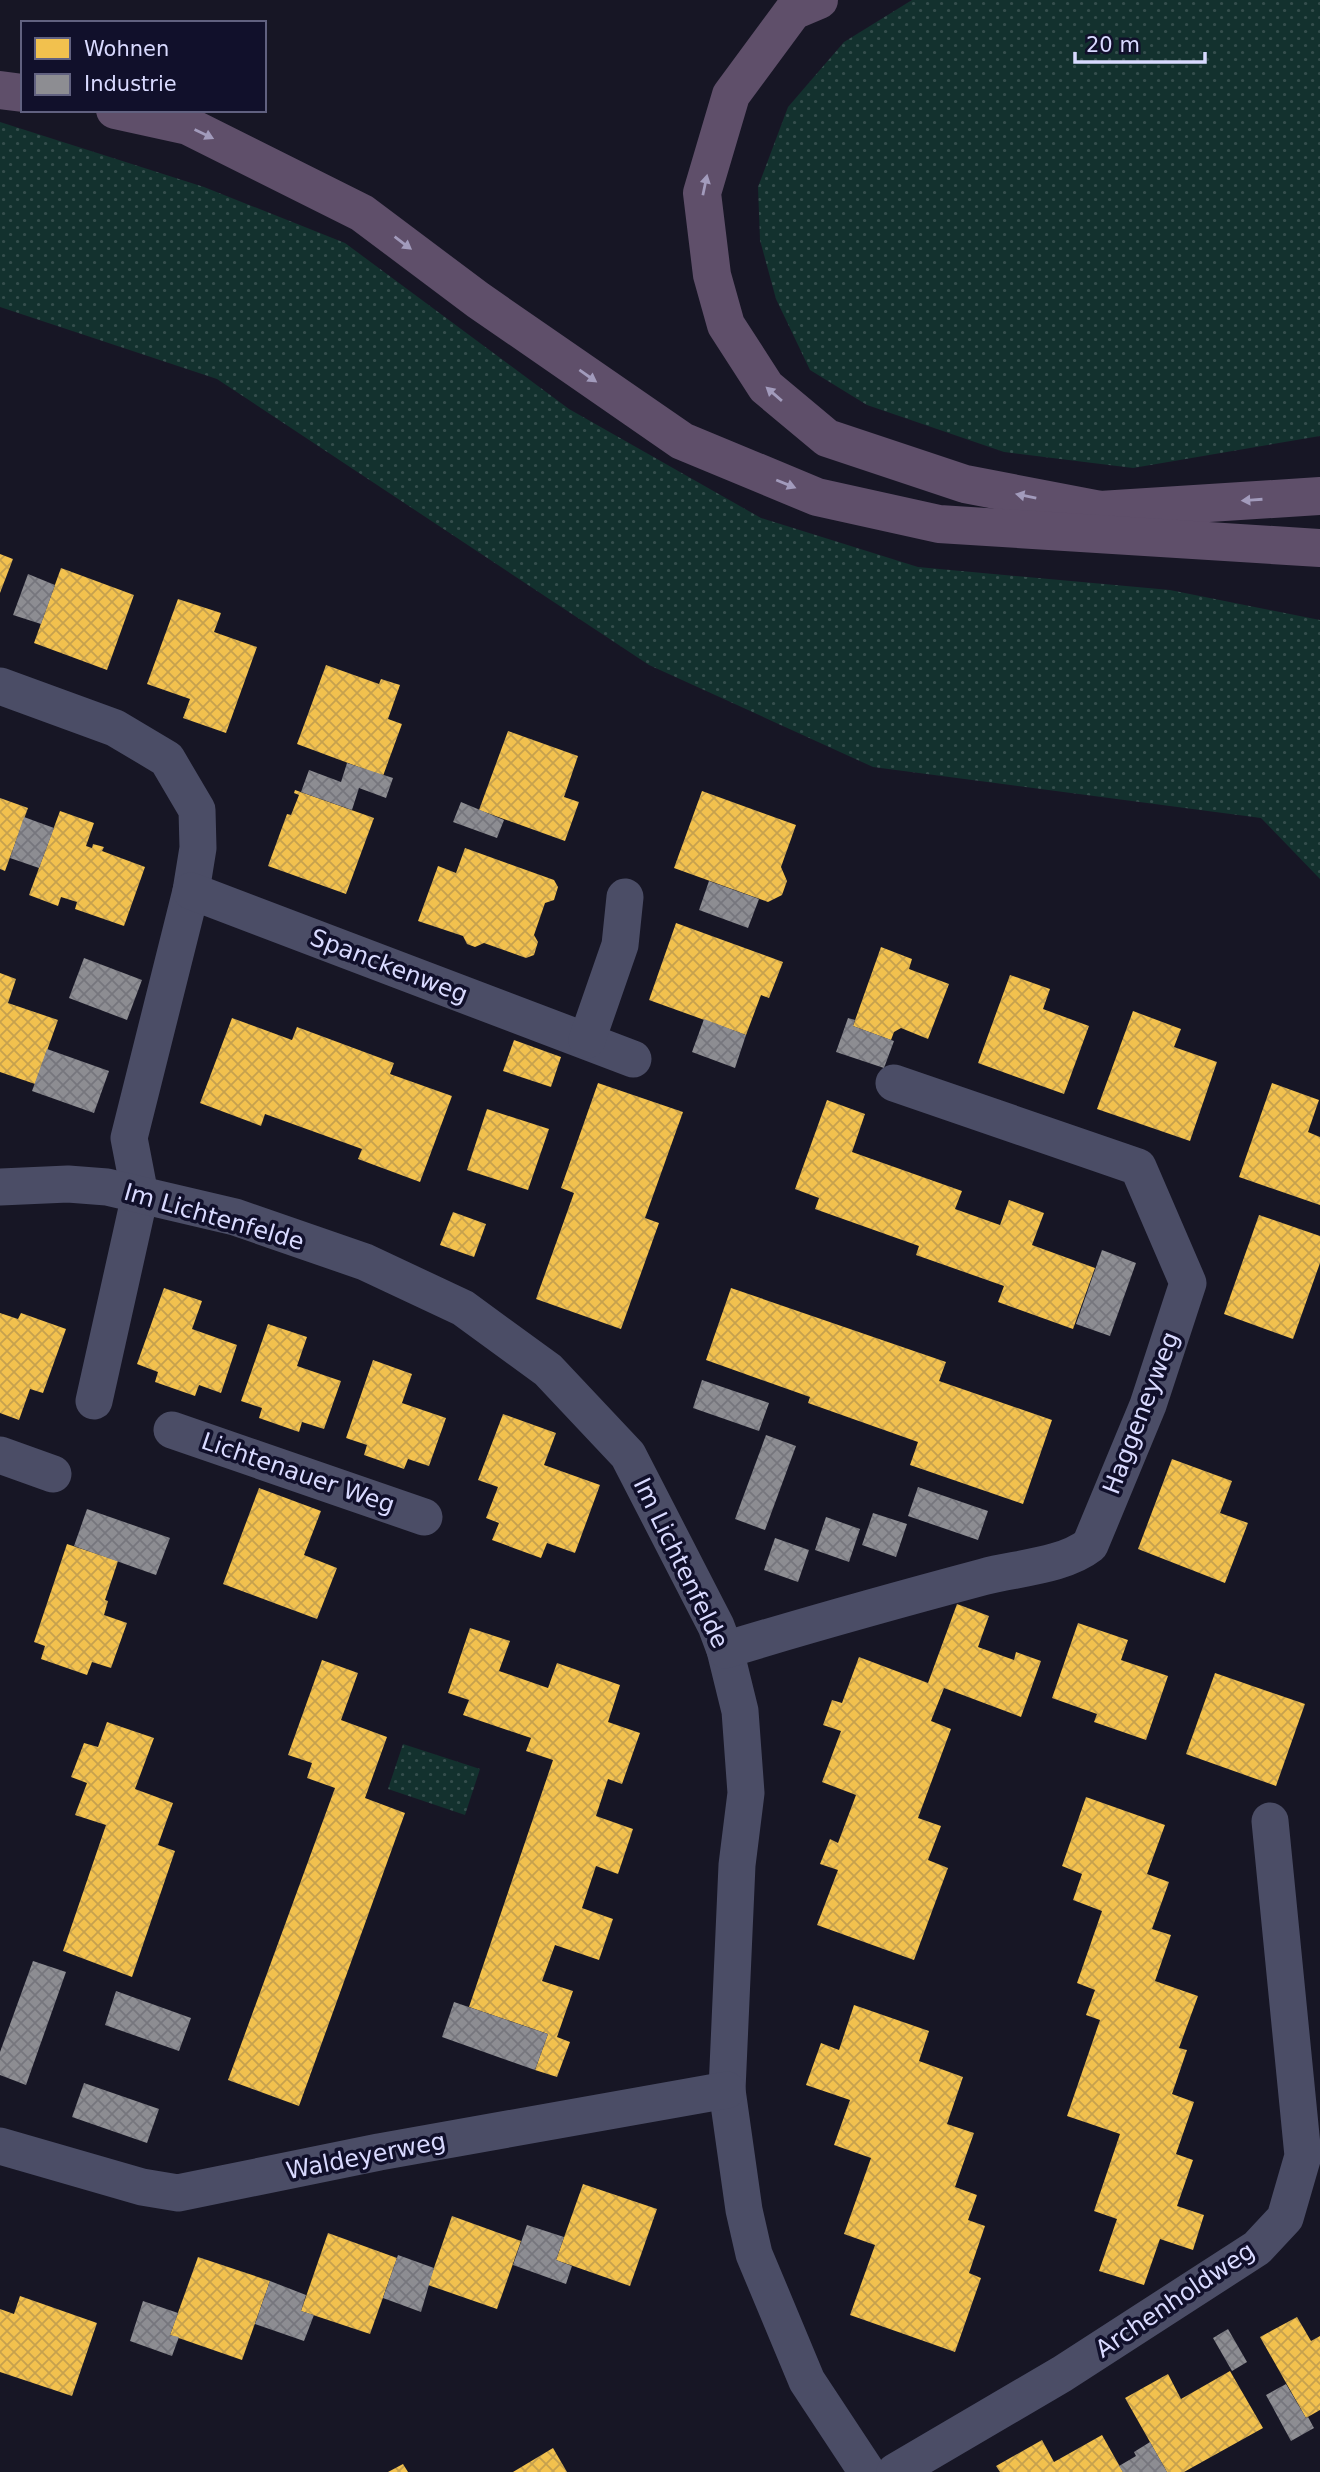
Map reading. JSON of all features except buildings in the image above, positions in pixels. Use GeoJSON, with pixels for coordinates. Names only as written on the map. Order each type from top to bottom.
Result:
{"type":"FeatureCollection","features":[{"type":"Feature","properties":{"kind":"highway"},"geometry":{"type":"LineString","coordinates":[[819,0],[793,11],[731,95],[702,192],[712,275],[726,325],[765,387],[827,438],[965,484],[1100,510],[1320,496]]}},
{"type":"Feature","properties":{"kind":"highway"},"geometry":{"type":"LineString","coordinates":[[0,89],[21,93]]}},
{"type":"Feature","properties":{"kind":"highway"},"geometry":{"type":"LineString","coordinates":[[124,112],[188,126],[362,213],[478,300],[682,441],[817,497],[939,524],[1320,548]]}},
{"type":"Feature","properties":{"kind":"street"},"geometry":{"type":"LineString","coordinates":[[0,686],[115,728],[167,759],[197,810],[198,848],[191,891],[129,1139],[140,1195],[94,1401]]}},
{"type":"Feature","properties":{"kind":"street","name":"Spanckenweg"},"geometry":{"type":"LineString","coordinates":[[191,891],[633,1059]]}},
{"type":"Feature","properties":{"kind":"street"},"geometry":{"type":"LineString","coordinates":[[587,1040],[620,945],[625,897]]}},
{"type":"Feature","properties":{"kind":"street","name":"Haggeneyweg"},"geometry":{"type":"LineString","coordinates":[[725,1650],[839,1615],[1075,1556],[1090,1545],[1148,1405],[1188,1283],[1138,1167],[894,1083]]}},
{"type":"Feature","properties":{"kind":"street","name":"Im Lichtenfelde"},"geometry":{"type":"LineString","coordinates":[[0,1187],[68,1184],[107,1187],[235,1217],[365,1262],[463,1308],[548,1370],[628,1455],[716,1626],[740,1710],[746,1793],[737,1865],[727,2090],[744,2210],[754,2254],[807,2381],[867,2472]]}},
{"type":"Feature","properties":{"kind":"street","name":"Lichtenauer Weg"},"geometry":{"type":"LineString","coordinates":[[172,1430],[424,1517]]}},
{"type":"Feature","properties":{"kind":"street"},"geometry":{"type":"LineString","coordinates":[[0,1455],[53,1474]]}},
{"type":"Feature","properties":{"kind":"street","name":"Archenholdweg"},"geometry":{"type":"LineString","coordinates":[[895,2472],[1062,2374],[1257,2248],[1284,2218],[1303,2156],[1270,1821]]}},
{"type":"Feature","properties":{"kind":"street","name":"Waldeyerweg"},"geometry":{"type":"LineString","coordinates":[[3,2155],[178,2193],[379,2152],[727,2090]]}},
{"type":"Feature","properties":{"kind":"green space"},"geometry":{"type":"Polygon","coordinates":[[[912,0],[1320,0],[1320,436],[1133,468],[1004,452],[867,405],[810,370],[776,299],[760,240],[758,187],[788,107],[844,42],[912,0]]]}},
{"type":"Feature","properties":{"kind":"green space"},"geometry":{"type":"Polygon","coordinates":[[[0,122],[204,187],[345,243],[569,409],[761,518],[918,567],[1170,590],[1320,620],[1320,879],[1261,818],[873,767],[649,665],[217,379],[0,307],[0,122]]]}},
{"type":"Feature","properties":{"kind":"green space"},"geometry":{"type":"Polygon","coordinates":[[[403,1744],[480,1769],[465,1815],[388,1789],[403,1744]]]}}]}
